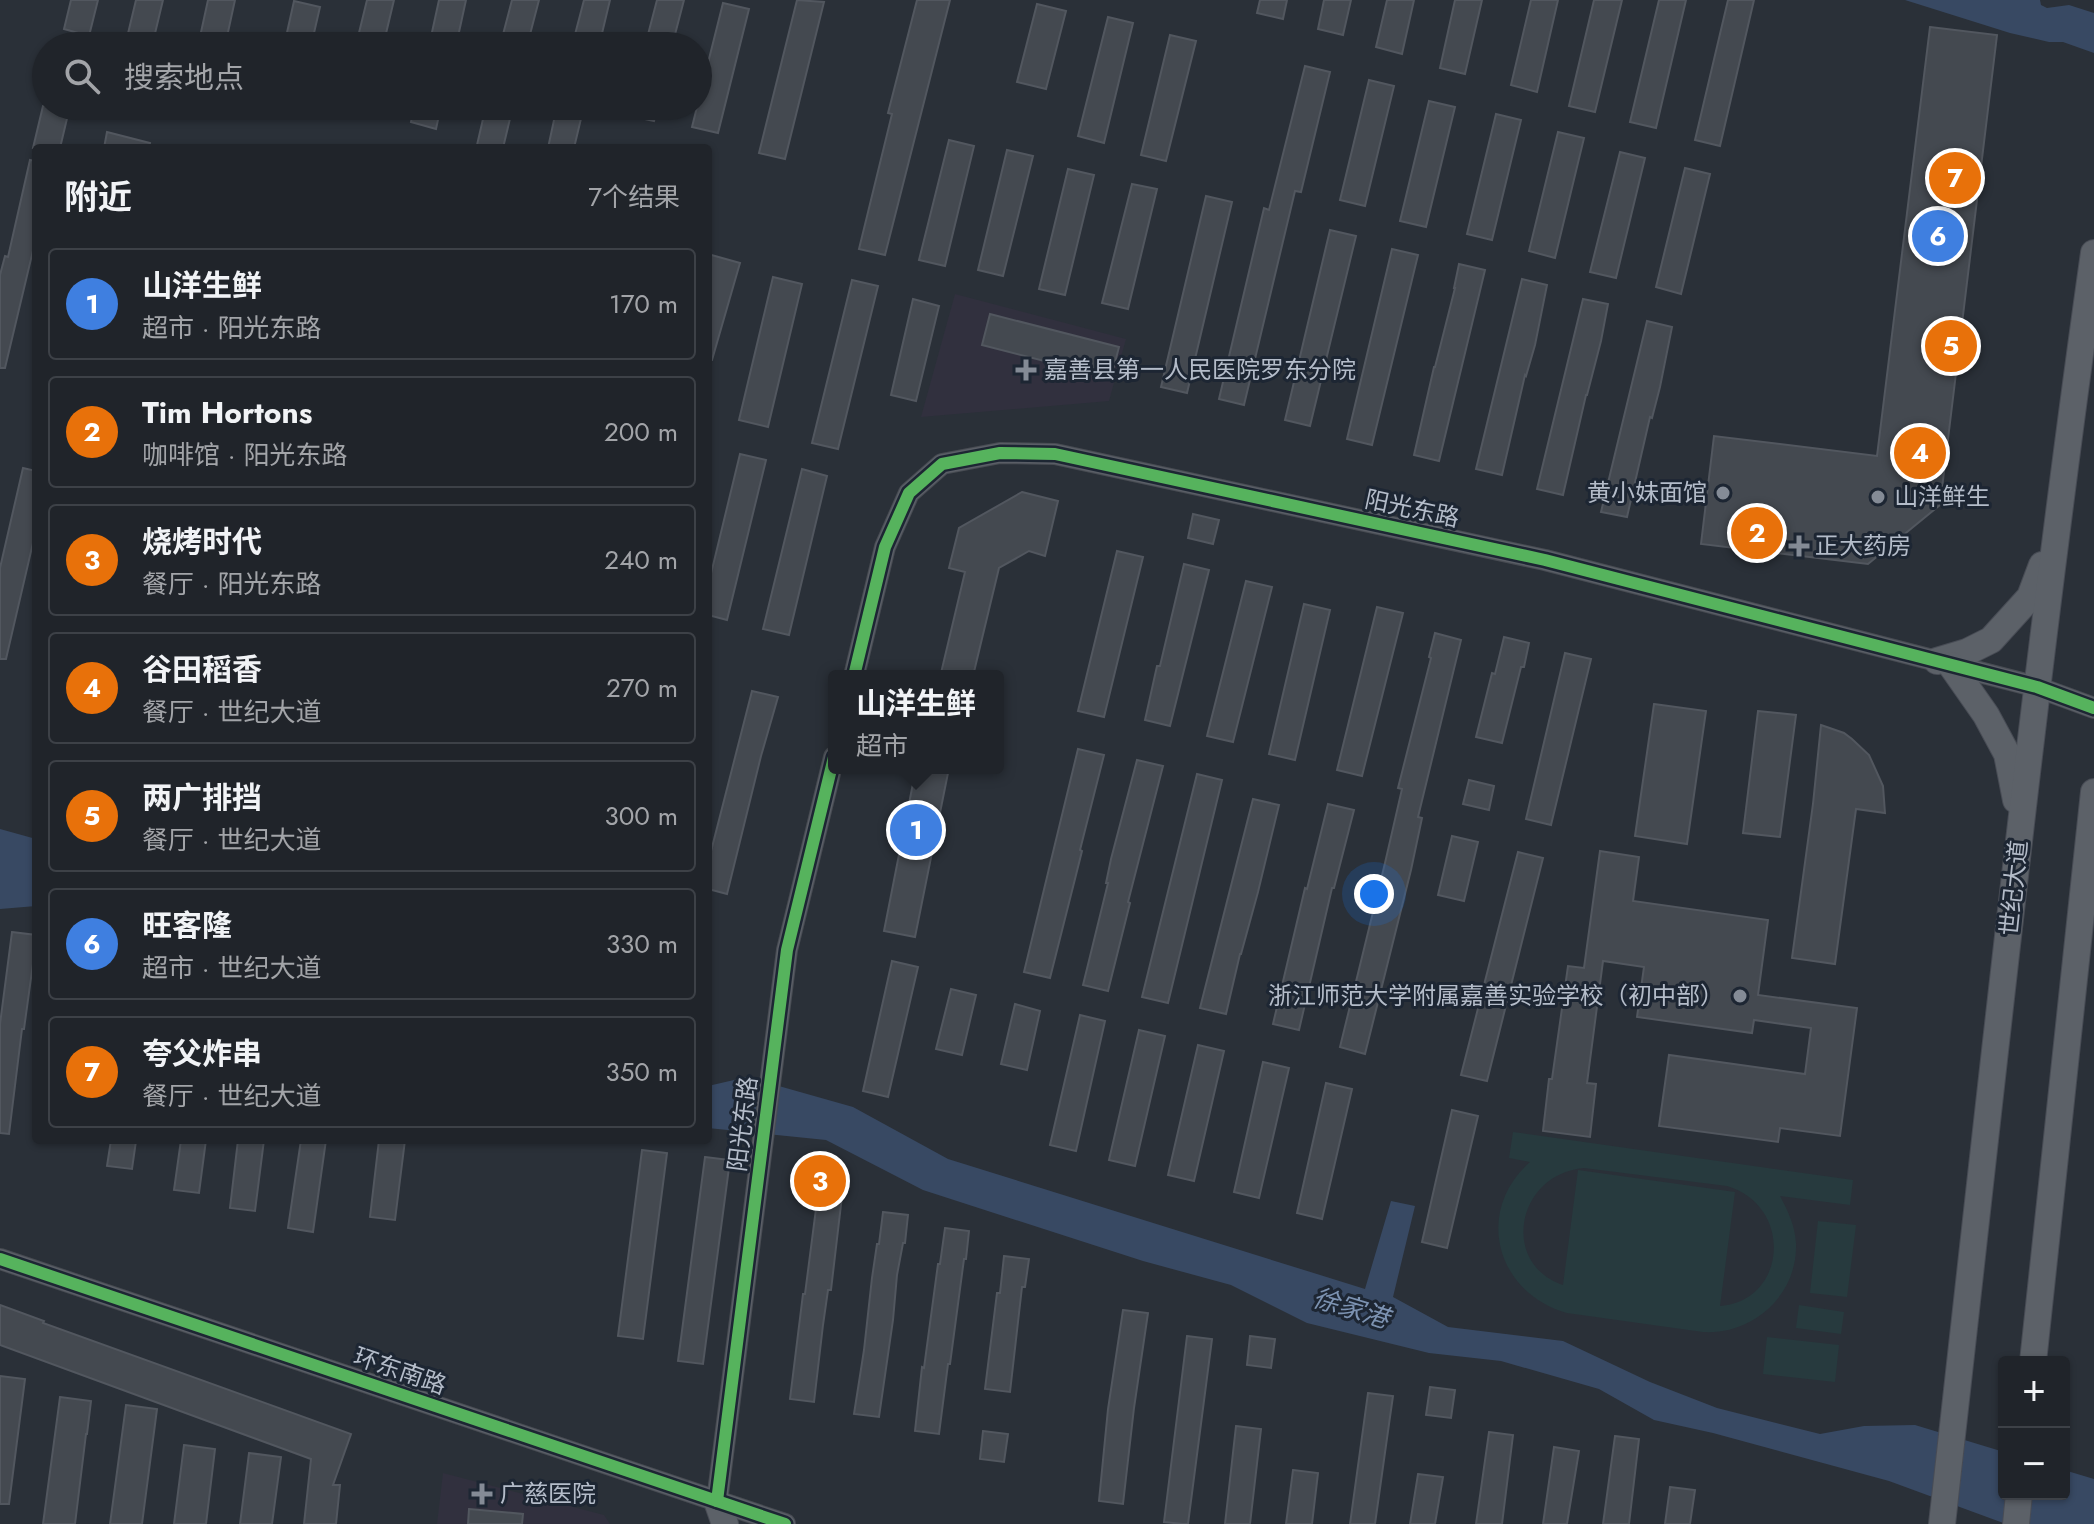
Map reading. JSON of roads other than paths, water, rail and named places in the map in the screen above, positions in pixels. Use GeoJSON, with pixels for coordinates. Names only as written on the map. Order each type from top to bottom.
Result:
{"type":"FeatureCollection","features":[{"type":"Feature","properties":{"kind":"main road","name":"世纪大道"},"geometry":{"type":"LineString","coordinates":[[1942,1524],[2037,687],[2094,253]]}},
{"type":"Feature","properties":{"kind":"main road"},"geometry":{"type":"LineString","coordinates":[[2021,828],[2007,754],[1986,715],[1944,663],[1991,640],[2030,597],[2044,558],[2056,452],[2070,422]]}},
{"type":"Feature","properties":{"kind":"main road"},"geometry":{"type":"LineString","coordinates":[[2034,1356],[2094,792]]}},
{"type":"Feature","properties":{"kind":"main road"},"geometry":{"type":"LineString","coordinates":[[2071,1005],[2094,966]]}},
{"type":"Feature","properties":{"kind":"main road"},"geometry":{"type":"LineString","coordinates":[[2016,1524],[2018,1500]]}},
{"type":"Feature","properties":{"kind":"street","name":"阳光东路"},"geometry":{"type":"LineString","coordinates":[[855,670],[885,547],[909,493],[942,464],[1000,453],[1055,454],[1534,558],[2037,687],[2094,708]]}},
{"type":"Feature","properties":{"kind":"street","name":"阳光东路"},"geometry":{"type":"LineString","coordinates":[[718,1516],[787,950],[830,774]]}},
{"type":"Feature","properties":{"kind":"street","name":"环东南路"},"geometry":{"type":"LineString","coordinates":[[0,1259],[718,1516],[785,1524]]}},
{"type":"Feature","properties":{"kind":"water"},"geometry":{"type":"Polygon","coordinates":[[[1905,0],[2040,0],[2041,5],[2047,8],[2069,5],[2094,13],[2094,53],[2063,42],[2010,33],[1905,0]]]}},
{"type":"Feature","properties":{"kind":"water"},"geometry":{"type":"Polygon","coordinates":[[[0,829],[32,838],[32,906],[0,909],[0,829]]]}},
{"type":"Feature","properties":{"kind":"water","name":"徐家港"},"geometry":{"type":"Polygon","coordinates":[[[747,1077],[853,1107],[948,1159],[1365,1289],[1391,1201],[1415,1206],[1393,1297],[1448,1327],[1563,1341],[1650,1382],[1717,1408],[1820,1434],[1864,1426],[1915,1425],[1998,1450],[1998,1500],[2070,1500],[2070,1472],[2094,1479],[2094,1524],[2006,1524],[1889,1481],[1654,1420],[1599,1389],[1501,1361],[1429,1353],[1307,1323],[1231,1285],[1143,1261],[923,1190],[826,1140],[712,1128],[712,1085],[747,1077]]]}},
{"type":"Feature","properties":{"kind":"place","name":"夸父炸串"},"geometry":{"type":"Point","coordinates":[1955,178]}},
{"type":"Feature","properties":{"kind":"place","name":"旺客隆"},"geometry":{"type":"Point","coordinates":[1938,236]}},
{"type":"Feature","properties":{"kind":"place","name":"两广排挡"},"geometry":{"type":"Point","coordinates":[1951,346]}},
{"type":"Feature","properties":{"kind":"place","name":"嘉善县第一人民医院罗东分院"},"geometry":{"type":"Point","coordinates":[1026,370]}},
{"type":"Feature","properties":{"kind":"place","name":"谷田稻香"},"geometry":{"type":"Point","coordinates":[1920,453]}},
{"type":"Feature","properties":{"kind":"place","name":"黄小妹面馆"},"geometry":{"type":"Point","coordinates":[1723,493]}},
{"type":"Feature","properties":{"kind":"place","name":"山洋鲜生"},"geometry":{"type":"Point","coordinates":[1878,497]}},
{"type":"Feature","properties":{"kind":"place","name":"Tim Hortons"},"geometry":{"type":"Point","coordinates":[1757,533]}},
{"type":"Feature","properties":{"kind":"place","name":"正大药房"},"geometry":{"type":"Point","coordinates":[1799,546]}},
{"type":"Feature","properties":{"kind":"place","name":"山洋生鲜"},"geometry":{"type":"Point","coordinates":[916,830]}},
{"type":"Feature","properties":{"kind":"place","name":"浙江师范大学附属嘉善实验学校（初中部）"},"geometry":{"type":"Point","coordinates":[1740,996]}},
{"type":"Feature","properties":{"kind":"place","name":"烧烤时代"},"geometry":{"type":"Point","coordinates":[820,1181]}},
{"type":"Feature","properties":{"kind":"place","name":"广慈医院"},"geometry":{"type":"Point","coordinates":[482,1494]}}]}
